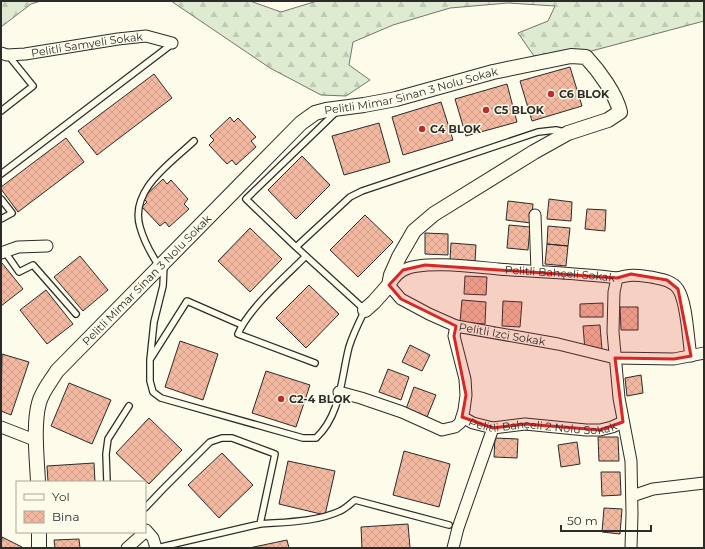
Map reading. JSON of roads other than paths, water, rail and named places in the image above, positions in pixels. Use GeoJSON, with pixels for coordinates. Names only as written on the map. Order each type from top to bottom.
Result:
{"type":"FeatureCollection","features":[{"type":"Feature","properties":{"kind":"street","name":"Pelitli Samyeli Sokak"},"geometry":{"type":"LineString","coordinates":[[4,54],[25,54],[146,36],[172,44]]}},
{"type":"Feature","properties":{"kind":"street","name":"Pelitli Mimar Sinan 3 Nolu Sokak"},"geometry":{"type":"LineString","coordinates":[[38,481],[36,424],[39,403],[43,392],[57,371],[301,123],[315,113],[326,110],[396,99],[501,70],[571,56],[586,57],[594,65],[618,102],[620,112],[608,120],[568,132],[434,214],[414,231],[391,275],[389,285],[374,302],[364,310]]}},
{"type":"Feature","properties":{"kind":"street"},"geometry":{"type":"LineString","coordinates":[[535,215],[537,272]]}},
{"type":"Feature","properties":{"kind":"street"},"geometry":{"type":"LineString","coordinates":[[3,253],[18,247],[47,246]]}},
{"type":"Feature","properties":{"kind":"street","name":"Pelitli Bahçeli Sokak"},"geometry":{"type":"LineString","coordinates":[[389,285],[403,270],[425,266],[453,266],[617,278],[614,292],[613,332],[619,398],[631,461],[631,548]]}},
{"type":"Feature","properties":{"kind":"street"},"geometry":{"type":"LineString","coordinates":[[617,278],[631,274],[656,278],[667,280],[678,288],[682,299],[691,356]]}},
{"type":"Feature","properties":{"kind":"street"},"geometry":{"type":"LineString","coordinates":[[389,285],[401,299],[456,326]]}},
{"type":"Feature","properties":{"kind":"street","name":"Pelitli İzci Sokak"},"geometry":{"type":"LineString","coordinates":[[462,417],[466,395],[465,379],[454,336],[456,326],[558,344],[615,358],[674,359],[704,353]]}},
{"type":"Feature","properties":{"kind":"street"},"geometry":{"type":"LineString","coordinates":[[339,392],[402,412],[442,430],[455,427],[460,422],[462,417]]}},
{"type":"Feature","properties":{"kind":"street","name":"Pelitli Bahçeli 2 Nolu Sokak"},"geometry":{"type":"LineString","coordinates":[[462,417],[473,423],[493,428],[525,424],[600,430],[623,422]]}},
{"type":"Feature","properties":{"kind":"street"},"geometry":{"type":"LineString","coordinates":[[1,427],[37,441]]}},
{"type":"Feature","properties":{"kind":"street"},"geometry":{"type":"LineString","coordinates":[[453,548],[458,528],[493,428]]}},
{"type":"Feature","properties":{"kind":"street"},"geometry":{"type":"LineString","coordinates":[[632,496],[653,489],[704,483]]}},
{"type":"Feature","properties":{"kind":"street"},"geometry":{"type":"LineString","coordinates":[[146,532],[153,538],[156,548]]}},
{"type":"Feature","properties":{"kind":"street"},"geometry":{"type":"LineString","coordinates":[[39,533],[39,548]]}},
{"type":"Feature","properties":{"kind":"street"},"geometry":{"type":"LineString","coordinates":[[127,548],[143,533]]}},
{"type":"Feature","properties":{"kind":"lane"},"geometry":{"type":"LineString","coordinates":[[1,174],[172,44]]}},
{"type":"Feature","properties":{"kind":"lane"},"geometry":{"type":"LineString","coordinates":[[1,111],[33,86],[4,54]]}},
{"type":"Feature","properties":{"kind":"lane"},"geometry":{"type":"LineString","coordinates":[[194,141],[154,178],[144,194],[139,209],[139,226],[148,249],[162,264],[162,286],[154,322],[150,360],[150,381],[153,392],[161,398],[303,438],[316,438],[323,431],[333,414],[349,346],[364,310],[246,198],[340,108]]}},
{"type":"Feature","properties":{"kind":"lane"},"geometry":{"type":"LineString","coordinates":[[296,247],[350,197],[362,191],[538,132],[556,130],[568,132]]}},
{"type":"Feature","properties":{"kind":"lane"},"geometry":{"type":"LineString","coordinates":[[1,199],[12,213],[1,219]]}},
{"type":"Feature","properties":{"kind":"lane"},"geometry":{"type":"LineString","coordinates":[[3,253],[19,272],[33,265],[76,314]]}},
{"type":"Feature","properties":{"kind":"lane"},"geometry":{"type":"LineString","coordinates":[[306,256],[259,304],[242,325],[238,334],[315,363]]}},
{"type":"Feature","properties":{"kind":"lane"},"geometry":{"type":"LineString","coordinates":[[150,360],[187,301],[242,325]]}},
{"type":"Feature","properties":{"kind":"lane"},"geometry":{"type":"LineString","coordinates":[[107,481],[106,454],[108,439],[129,406]]}},
{"type":"Feature","properties":{"kind":"lane"},"geometry":{"type":"LineString","coordinates":[[146,507],[210,442],[222,438],[232,438],[275,454],[260,524]]}},
{"type":"Feature","properties":{"kind":"lane"},"geometry":{"type":"LineString","coordinates":[[156,548],[260,524],[303,520],[327,515],[341,511],[355,500],[449,526]]}},
{"type":"Feature","properties":{"kind":"place","name":"C6 BLOK"},"geometry":{"type":"Point","coordinates":[551,94]}},
{"type":"Feature","properties":{"kind":"place","name":"C5 BLOK"},"geometry":{"type":"Point","coordinates":[486,110]}},
{"type":"Feature","properties":{"kind":"place","name":"C4 BLOK"},"geometry":{"type":"Point","coordinates":[422,129]}},
{"type":"Feature","properties":{"kind":"place","name":"C2-4 BLOK"},"geometry":{"type":"Point","coordinates":[281,399]}}]}
